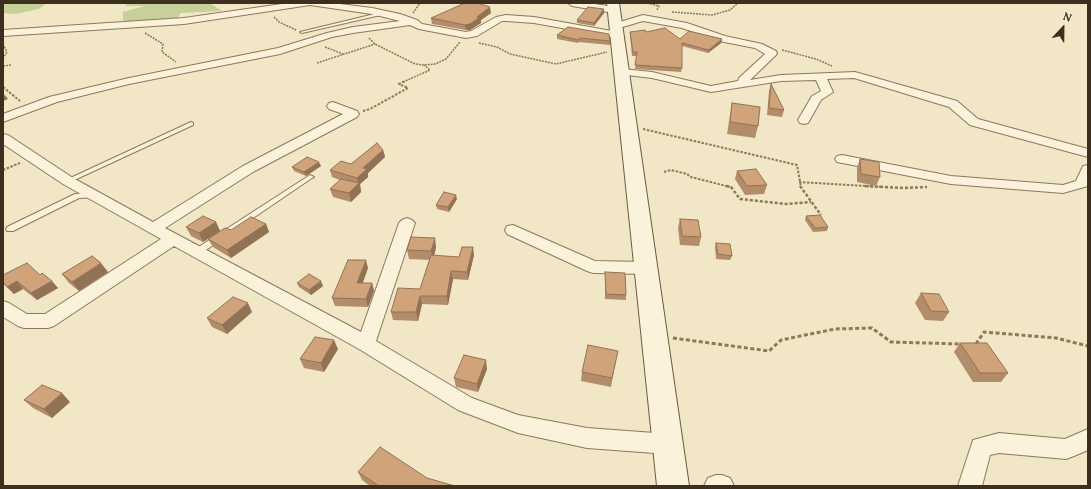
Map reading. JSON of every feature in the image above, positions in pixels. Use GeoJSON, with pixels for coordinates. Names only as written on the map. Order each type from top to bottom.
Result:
{"type":"FeatureCollection","features":[{"type":"Feature","properties":{"kind":"main road"},"geometry":{"type":"LineString","coordinates":[[616,25],[673,486]]}},
{"type":"Feature","properties":{"kind":"street"},"geometry":{"type":"LineString","coordinates":[[3,34],[184,21],[307,3]]}},
{"type":"Feature","properties":{"kind":"street"},"geometry":{"type":"LineString","coordinates":[[312,3],[397,16],[414,22],[419,26],[464,37],[474,34],[499,19],[506,18],[616,25],[644,18],[684,24],[722,39],[758,46],[772,53],[743,80],[744,85]]}},
{"type":"Feature","properties":{"kind":"street"},"geometry":{"type":"LineString","coordinates":[[572,3],[616,25]]}},
{"type":"Feature","properties":{"kind":"street"},"geometry":{"type":"LineString","coordinates":[[3,118],[53,99],[129,81],[280,51],[330,35],[357,29],[414,22]]}},
{"type":"Feature","properties":{"kind":"street"},"geometry":{"type":"LineString","coordinates":[[622,72],[652,75],[711,89],[781,78],[855,75],[953,104],[974,122],[1088,153]]}},
{"type":"Feature","properties":{"kind":"street"},"geometry":{"type":"LineString","coordinates":[[804,120],[816,98],[827,92],[820,76]]}},
{"type":"Feature","properties":{"kind":"street"},"geometry":{"type":"LineString","coordinates":[[333,106],[353,114]]}},
{"type":"Feature","properties":{"kind":"street"},"geometry":{"type":"LineString","coordinates":[[153,229],[248,169],[353,114]]}},
{"type":"Feature","properties":{"kind":"street"},"geometry":{"type":"LineString","coordinates":[[3,138],[68,181],[153,229],[366,344],[465,404],[518,424],[588,438],[668,444]]}},
{"type":"Feature","properties":{"kind":"street"},"geometry":{"type":"LineString","coordinates":[[842,159],[951,180],[1063,189],[1082,184],[1088,169]]}},
{"type":"Feature","properties":{"kind":"street"},"geometry":{"type":"LineString","coordinates":[[366,344],[407,223]]}},
{"type":"Feature","properties":{"kind":"street"},"geometry":{"type":"LineString","coordinates":[[513,230],[593,268],[646,268]]}},
{"type":"Feature","properties":{"kind":"street"},"geometry":{"type":"LineString","coordinates":[[3,308],[24,321],[48,322],[144,257],[174,239]]}},
{"type":"Feature","properties":{"kind":"street"},"geometry":{"type":"LineString","coordinates":[[970,486],[981,447],[999,443],[1066,448],[1088,439]]}},
{"type":"Feature","properties":{"kind":"street"},"geometry":{"type":"LineString","coordinates":[[716,486],[722,486]]}},
{"type":"Feature","properties":{"kind":"lane"},"geometry":{"type":"LineString","coordinates":[[302,32],[383,13]]}},
{"type":"Feature","properties":{"kind":"lane"},"geometry":{"type":"LineString","coordinates":[[68,181],[191,124]]}},
{"type":"Feature","properties":{"kind":"lane"},"geometry":{"type":"LineString","coordinates":[[198,252],[310,177]]}},
{"type":"Feature","properties":{"kind":"lane"},"geometry":{"type":"LineString","coordinates":[[10,229],[78,196],[94,195]]}},
{"type":"Feature","properties":{"kind":"path"},"geometry":{"type":"LineString","coordinates":[[647,3],[659,6],[651,20]]}},
{"type":"Feature","properties":{"kind":"path"},"geometry":{"type":"LineString","coordinates":[[670,12],[712,15],[730,10],[738,3]]}},
{"type":"Feature","properties":{"kind":"path"},"geometry":{"type":"LineString","coordinates":[[657,10],[664,11]]}},
{"type":"Feature","properties":{"kind":"path"},"geometry":{"type":"LineString","coordinates":[[141,24],[141,31],[163,44],[162,52],[188,70]]}},
{"type":"Feature","properties":{"kind":"path"},"geometry":{"type":"LineString","coordinates":[[357,29],[375,44],[415,64],[435,64],[446,59],[464,37],[497,47],[510,54],[556,64],[616,25]]}},
{"type":"Feature","properties":{"kind":"path"},"geometry":{"type":"LineString","coordinates":[[3,44],[7,52],[3,58]]}},
{"type":"Feature","properties":{"kind":"path"},"geometry":{"type":"LineString","coordinates":[[317,63],[375,44]]}},
{"type":"Feature","properties":{"kind":"path"},"geometry":{"type":"LineString","coordinates":[[758,46],[816,59],[855,75]]}},
{"type":"Feature","properties":{"kind":"path"},"geometry":{"type":"LineString","coordinates":[[3,66],[12,65]]}},
{"type":"Feature","properties":{"kind":"path"},"geometry":{"type":"LineString","coordinates":[[353,114],[370,109],[408,88],[399,84],[430,70],[424,65]]}},
{"type":"Feature","properties":{"kind":"path"},"geometry":{"type":"LineString","coordinates":[[3,87],[27,108]]}},
{"type":"Feature","properties":{"kind":"path"},"geometry":{"type":"LineString","coordinates":[[629,127],[698,141],[797,165],[800,186],[821,215]]}},
{"type":"Feature","properties":{"kind":"path"},"geometry":{"type":"LineString","coordinates":[[664,172],[671,170],[687,174],[691,177],[731,187],[740,198],[786,204],[812,202]]}},
{"type":"Feature","properties":{"kind":"path"},"geometry":{"type":"LineString","coordinates":[[799,182],[904,188],[934,187]]}},
{"type":"Feature","properties":{"kind":"path"},"geometry":{"type":"LineString","coordinates":[[654,335],[769,351],[781,340],[835,329],[864,328],[872,328],[891,342],[977,344],[984,332],[1056,338],[1088,346]]}},
{"type":"Feature","properties":{"kind":"green space"},"geometry":{"type":"Polygon","coordinates":[[[3,3],[47,3],[39,9],[15,14],[3,13],[3,3]]]}},
{"type":"Feature","properties":{"kind":"green space"},"geometry":{"type":"Polygon","coordinates":[[[127,3],[210,3],[222,11],[181,13],[175,21],[132,23],[123,20],[123,12],[145,6],[126,6],[127,3]]]}},
{"type":"Feature","properties":{"kind":"building"},"geometry":{"type":"Polygon","coordinates":[[[465,3],[477,3],[490,7],[477,17],[480,17],[470,24],[465,25],[431,18],[465,3]]]}},
{"type":"Feature","properties":{"kind":"building"},"geometry":{"type":"Polygon","coordinates":[[[588,7],[604,9],[594,23],[577,20],[588,7]]]}},
{"type":"Feature","properties":{"kind":"building"},"geometry":{"type":"Polygon","coordinates":[[[568,27],[609,34],[610,41],[580,38],[578,40],[557,35],[568,27]]]}},
{"type":"Feature","properties":{"kind":"building"},"geometry":{"type":"Polygon","coordinates":[[[665,28],[680,39],[689,31],[722,39],[709,50],[682,43],[682,68],[635,65],[637,52],[633,52],[630,32],[645,30],[646,32],[665,28]]]}},
{"type":"Feature","properties":{"kind":"building"},"geometry":{"type":"Polygon","coordinates":[[[771,84],[784,110],[769,108],[771,84]]]}},
{"type":"Feature","properties":{"kind":"building"},"geometry":{"type":"Polygon","coordinates":[[[732,103],[760,107],[758,126],[730,122],[732,103]]]}},
{"type":"Feature","properties":{"kind":"building"},"geometry":{"type":"Polygon","coordinates":[[[377,143],[383,150],[363,168],[367,169],[357,178],[330,170],[341,161],[351,164],[377,143]]]}},
{"type":"Feature","properties":{"kind":"building"},"geometry":{"type":"Polygon","coordinates":[[[307,157],[319,162],[304,172],[292,167],[307,157]]]}},
{"type":"Feature","properties":{"kind":"building"},"geometry":{"type":"Polygon","coordinates":[[[860,159],[879,162],[880,177],[861,174],[860,159]]]}},
{"type":"Feature","properties":{"kind":"building"},"geometry":{"type":"Polygon","coordinates":[[[756,169],[767,185],[747,186],[737,171],[756,169]]]}},
{"type":"Feature","properties":{"kind":"building"},"geometry":{"type":"Polygon","coordinates":[[[341,179],[359,183],[349,193],[330,189],[341,179]]]}},
{"type":"Feature","properties":{"kind":"building"},"geometry":{"type":"Polygon","coordinates":[[[444,192],[456,195],[448,207],[436,205],[444,192]]]}},
{"type":"Feature","properties":{"kind":"building"},"geometry":{"type":"Polygon","coordinates":[[[820,215],[828,227],[815,228],[806,216],[820,215]]]}},
{"type":"Feature","properties":{"kind":"building"},"geometry":{"type":"Polygon","coordinates":[[[203,216],[216,222],[199,233],[186,227],[203,216]]]}},
{"type":"Feature","properties":{"kind":"building"},"geometry":{"type":"Polygon","coordinates":[[[251,217],[266,224],[227,250],[208,239],[225,228],[231,230],[251,217]]]}},
{"type":"Feature","properties":{"kind":"building"},"geometry":{"type":"Polygon","coordinates":[[[680,219],[698,220],[701,237],[682,236],[680,219]]]}},
{"type":"Feature","properties":{"kind":"building"},"geometry":{"type":"Polygon","coordinates":[[[411,237],[435,238],[431,251],[407,250],[411,237]]]}},
{"type":"Feature","properties":{"kind":"building"},"geometry":{"type":"Polygon","coordinates":[[[716,243],[730,244],[732,256],[718,254],[716,243]]]}},
{"type":"Feature","properties":{"kind":"building"},"geometry":{"type":"Polygon","coordinates":[[[462,247],[473,247],[467,272],[451,271],[447,296],[420,296],[416,312],[391,312],[398,288],[420,289],[431,255],[459,257],[462,247]]]}},
{"type":"Feature","properties":{"kind":"building"},"geometry":{"type":"Polygon","coordinates":[[[92,256],[101,263],[72,282],[62,274],[92,256]]]}},
{"type":"Feature","properties":{"kind":"building"},"geometry":{"type":"Polygon","coordinates":[[[348,260],[366,260],[357,283],[372,283],[366,299],[332,298],[348,260]]]}},
{"type":"Feature","properties":{"kind":"building"},"geometry":{"type":"Polygon","coordinates":[[[27,263],[40,275],[42,273],[52,281],[31,293],[17,281],[7,287],[3,282],[3,275],[27,263]]]}},
{"type":"Feature","properties":{"kind":"building"},"geometry":{"type":"Polygon","coordinates":[[[605,272],[625,273],[626,295],[606,294],[605,272]]]}},
{"type":"Feature","properties":{"kind":"building"},"geometry":{"type":"Polygon","coordinates":[[[309,274],[321,281],[309,290],[297,283],[309,274]]]}},
{"type":"Feature","properties":{"kind":"building"},"geometry":{"type":"Polygon","coordinates":[[[921,293],[939,294],[949,312],[931,311],[921,293]]]}},
{"type":"Feature","properties":{"kind":"building"},"geometry":{"type":"Polygon","coordinates":[[[233,297],[248,303],[222,325],[207,318],[233,297]]]}},
{"type":"Feature","properties":{"kind":"building"},"geometry":{"type":"Polygon","coordinates":[[[315,337],[334,340],[321,363],[300,359],[315,337]]]}},
{"type":"Feature","properties":{"kind":"building"},"geometry":{"type":"Polygon","coordinates":[[[960,343],[987,343],[1008,373],[980,373],[960,343]]]}},
{"type":"Feature","properties":{"kind":"building"},"geometry":{"type":"Polygon","coordinates":[[[588,345],[618,351],[612,378],[582,372],[588,345]]]}},
{"type":"Feature","properties":{"kind":"building"},"geometry":{"type":"Polygon","coordinates":[[[464,355],[486,360],[477,384],[454,378],[464,355]]]}},
{"type":"Feature","properties":{"kind":"building"},"geometry":{"type":"Polygon","coordinates":[[[42,385],[62,393],[44,409],[24,400],[42,385]]]}},
{"type":"Feature","properties":{"kind":"building"},"geometry":{"type":"Polygon","coordinates":[[[380,447],[427,478],[455,486],[379,486],[358,472],[380,447]]]}}]}
